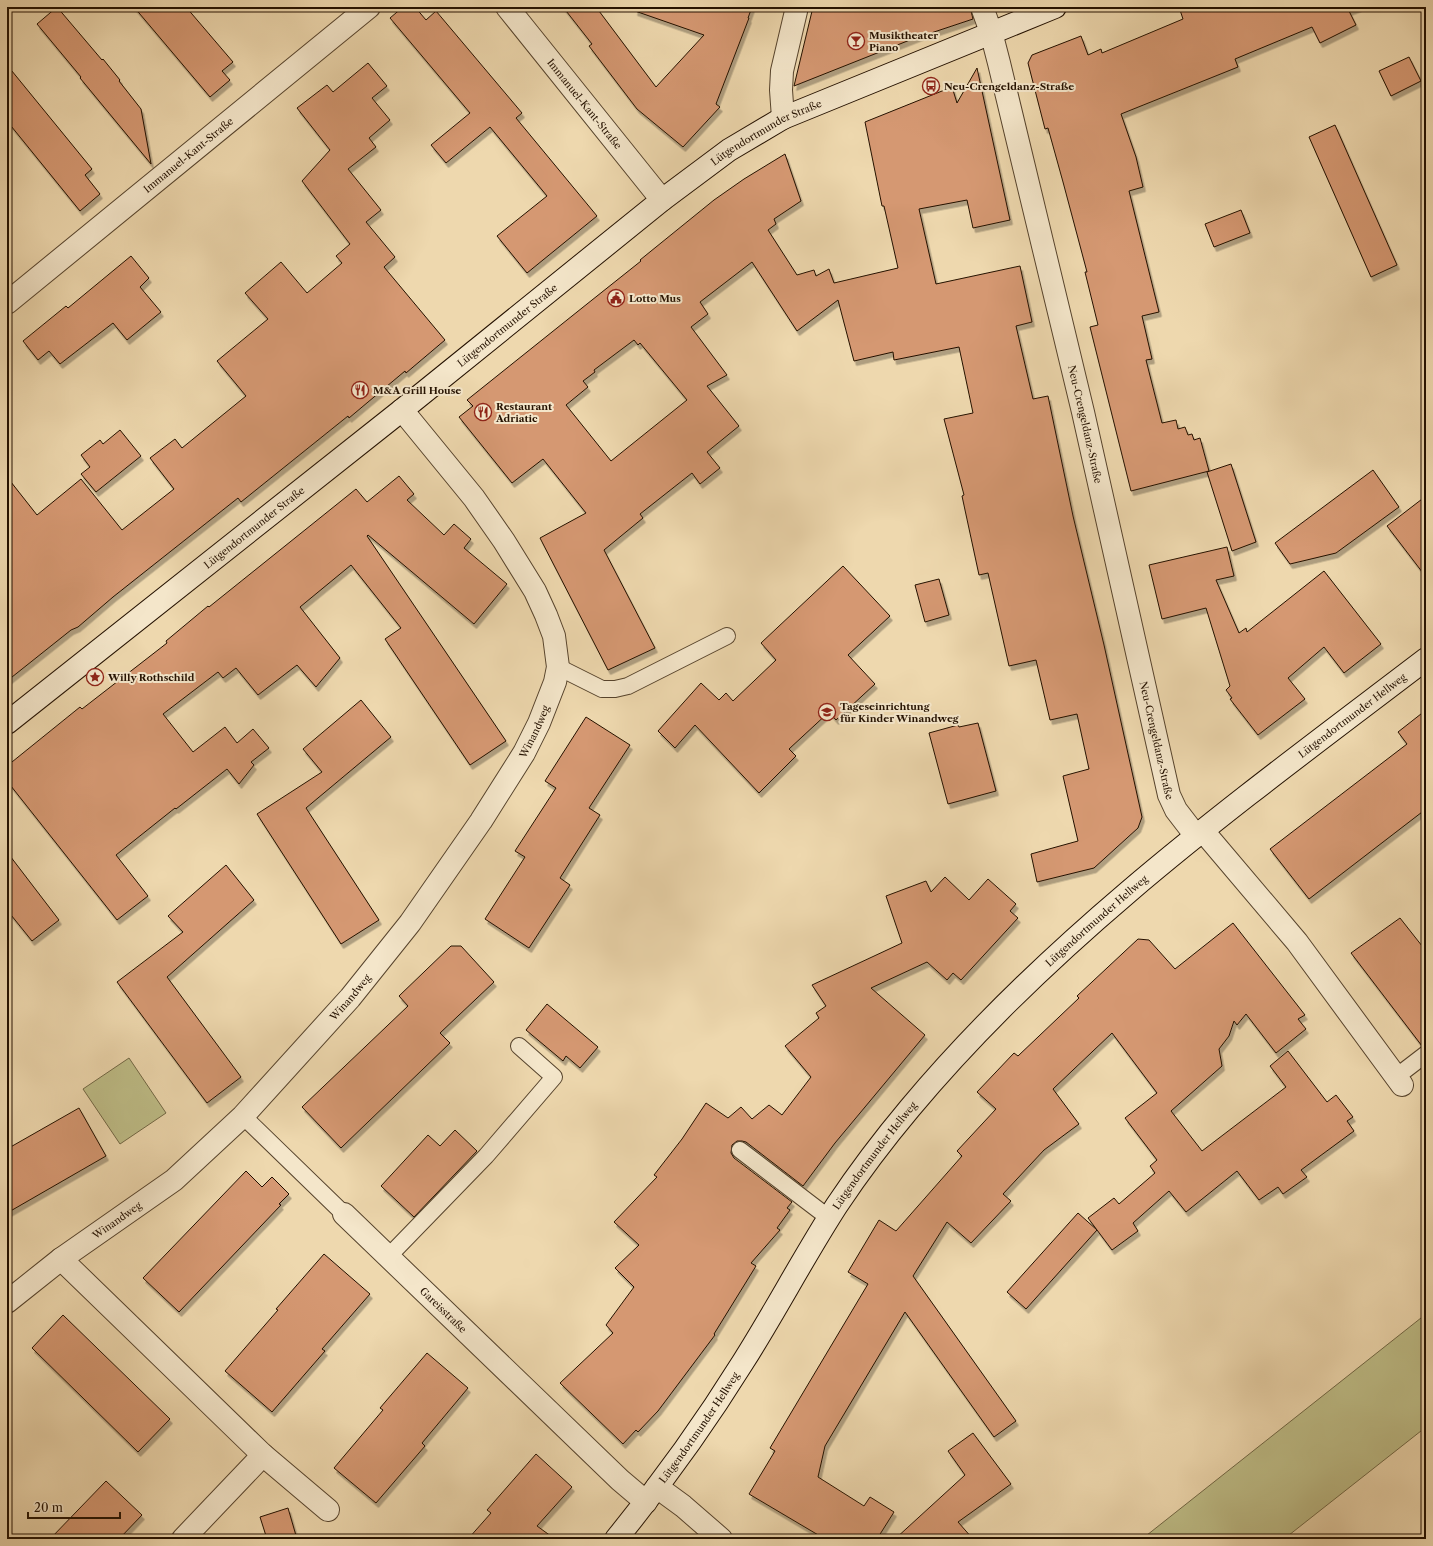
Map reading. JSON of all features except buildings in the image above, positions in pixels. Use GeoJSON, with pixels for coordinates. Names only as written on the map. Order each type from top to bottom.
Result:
{"type":"FeatureCollection","features":[{"type":"Feature","properties":{"kind":"street","name":"Immanuel-Kant-Straße"},"geometry":{"type":"LineString","coordinates":[[7,303],[368,7]]}},
{"type":"Feature","properties":{"kind":"street","name":"Immanuel-Kant-Straße"},"geometry":{"type":"LineString","coordinates":[[507,7],[662,200]]}},
{"type":"Feature","properties":{"kind":"street"},"geometry":{"type":"LineString","coordinates":[[783,118],[781,90],[782,71],[797,7]]}},
{"type":"Feature","properties":{"kind":"street","name":"Neu-Crengeldanz-Straße"},"geometry":{"type":"LineString","coordinates":[[982,7],[992,32],[1084,420],[1169,795],[1176,810],[1200,833]]}},
{"type":"Feature","properties":{"kind":"street","name":"Lütgendortmunder Straße"},"geometry":{"type":"LineString","coordinates":[[7,723],[402,410],[662,200],[722,154],[783,118],[1055,7]]}},
{"type":"Feature","properties":{"kind":"street","name":"Winandweg"},"geometry":{"type":"LineString","coordinates":[[7,1302],[61,1260],[174,1180],[243,1116],[350,998],[410,923],[481,820],[524,753],[539,723],[550,698],[558,667],[554,636],[546,614],[535,591],[474,498],[402,410]]}},
{"type":"Feature","properties":{"kind":"street","name":"Lütgendortmunder Hellweg"},"geometry":{"type":"LineString","coordinates":[[616,1539],[652,1495],[744,1362],[830,1218],[867,1164],[908,1110],[959,1052],[1001,1008],[1079,935],[1200,833],[1268,778],[1426,659]]}},
{"type":"Feature","properties":{"kind":"street"},"geometry":{"type":"LineString","coordinates":[[1200,833],[1297,942],[1399,1081]]}},
{"type":"Feature","properties":{"kind":"street","name":"Gareisstraße"},"geometry":{"type":"LineString","coordinates":[[344,1214],[609,1469],[652,1495],[683,1506],[721,1539]]}},
{"type":"Feature","properties":{"kind":"street"},"geometry":{"type":"LineString","coordinates":[[61,1260],[263,1455],[328,1510]]}},
{"type":"Feature","properties":{"kind":"street"},"geometry":{"type":"LineString","coordinates":[[183,1539],[263,1455]]}},
{"type":"Feature","properties":{"kind":"lane"},"geometry":{"type":"LineString","coordinates":[[558,667],[602,689],[615,689],[628,686],[727,636]]}},
{"type":"Feature","properties":{"kind":"lane"},"geometry":{"type":"LineString","coordinates":[[388,1257],[486,1156],[554,1078],[519,1046]]}},
{"type":"Feature","properties":{"kind":"lane"},"geometry":{"type":"LineString","coordinates":[[1399,1081],[1426,1054]]}},
{"type":"Feature","properties":{"kind":"lane","name":"Gareisstraße"},"geometry":{"type":"LineString","coordinates":[[243,1116],[344,1214]]}},
{"type":"Feature","properties":{"kind":"lane"},"geometry":{"type":"LineString","coordinates":[[740,1150],[830,1218]]}},
{"type":"Feature","properties":{"kind":"shaded area"},"geometry":{"type":"Polygon","coordinates":[[[129,1058],[166,1113],[120,1144],[83,1089],[129,1058]]]}},
{"type":"Feature","properties":{"kind":"shaded area"},"geometry":{"type":"Polygon","coordinates":[[[1426,1314],[1426,1427],[1284,1539],[1142,1539],[1426,1314]]]}},
{"type":"Feature","properties":{"kind":"place","name":"Musiktheater Piano"},"geometry":{"type":"Point","coordinates":[856,41]}},
{"type":"Feature","properties":{"kind":"place","name":"Neu-Crengeldanz-Straße"},"geometry":{"type":"Point","coordinates":[931,86]}},
{"type":"Feature","properties":{"kind":"place","name":"Lotto Mus"},"geometry":{"type":"Point","coordinates":[616,298]}},
{"type":"Feature","properties":{"kind":"place","name":"M&A Grill House"},"geometry":{"type":"Point","coordinates":[360,390]}},
{"type":"Feature","properties":{"kind":"place","name":"Restaurant Adriatic"},"geometry":{"type":"Point","coordinates":[483,412]}},
{"type":"Feature","properties":{"kind":"place","name":"Willy Rothschild"},"geometry":{"type":"Point","coordinates":[95,677]}},
{"type":"Feature","properties":{"kind":"place","name":"Tageseinrichtung für Kinder Winandweg"},"geometry":{"type":"Point","coordinates":[827,712]}}]}
